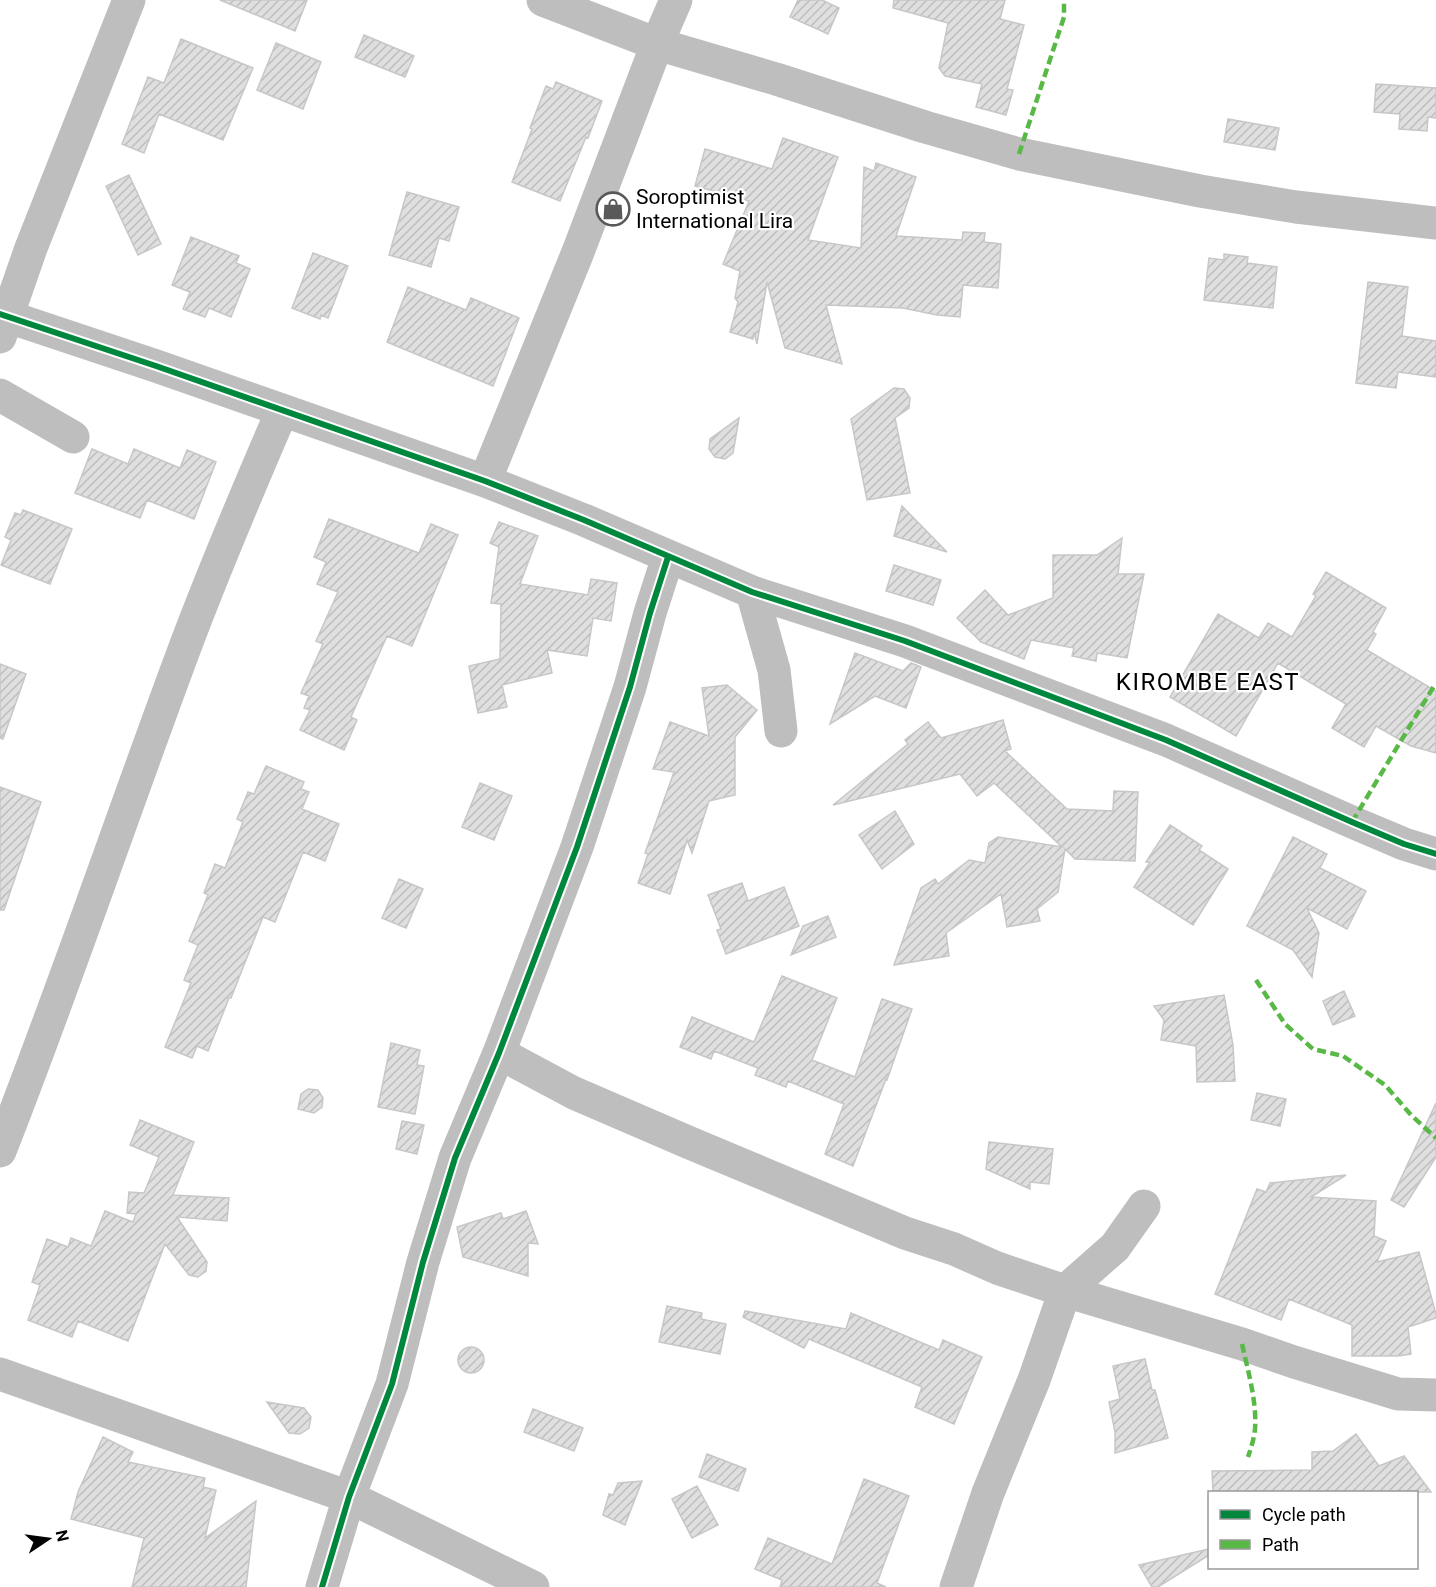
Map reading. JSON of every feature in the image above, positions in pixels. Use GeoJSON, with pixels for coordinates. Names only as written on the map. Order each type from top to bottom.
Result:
{"type":"FeatureCollection","features":[{"type":"Feature","properties":{"kind":"street"},"geometry":{"type":"LineString","coordinates":[[129,0],[2,322],[156,366],[484,481],[584,520],[752,592],[905,641],[1166,740],[1404,844],[1436,854]]}},
{"type":"Feature","properties":{"kind":"street"},"geometry":{"type":"LineString","coordinates":[[543,0],[657,44],[1019,154],[1200,191],[1296,207],[1436,223]]}},
{"type":"Feature","properties":{"kind":"street"},"geometry":{"type":"LineString","coordinates":[[484,481],[578,252],[676,0]]}},
{"type":"Feature","properties":{"kind":"street"},"geometry":{"type":"LineString","coordinates":[[0,395],[73,437]]}},
{"type":"Feature","properties":{"kind":"street"},"geometry":{"type":"LineString","coordinates":[[0,1151],[40,1048],[182,656],[282,411]]}},
{"type":"Feature","properties":{"kind":"street"},"geometry":{"type":"LineString","coordinates":[[322,1587],[349,1497],[392,1384],[423,1262],[454,1158],[499,1053],[577,847],[630,687],[668,556]]}},
{"type":"Feature","properties":{"kind":"street"},"geometry":{"type":"LineString","coordinates":[[752,592],[774,670],[781,731]]}},
{"type":"Feature","properties":{"kind":"street"},"geometry":{"type":"LineString","coordinates":[[499,1053],[574,1093],[905,1233],[954,1249],[997,1268],[1398,1394],[1436,1395]]}},
{"type":"Feature","properties":{"kind":"street"},"geometry":{"type":"LineString","coordinates":[[956,1587],[988,1493],[1034,1380],[1065,1291],[1115,1247],[1144,1206]]}},
{"type":"Feature","properties":{"kind":"street"},"geometry":{"type":"LineString","coordinates":[[0,1374],[349,1497],[533,1587]]}},
{"type":"Feature","properties":{"kind":"building"},"geometry":{"type":"Polygon","coordinates":[[[220,0],[307,0],[295,31],[220,0]]]}},
{"type":"Feature","properties":{"kind":"building"},"geometry":{"type":"Polygon","coordinates":[[[798,0],[822,0],[839,8],[828,34],[790,17],[798,0]]]}},
{"type":"Feature","properties":{"kind":"building"},"geometry":{"type":"Polygon","coordinates":[[[894,0],[1005,0],[1000,19],[1024,25],[1007,89],[1013,90],[1006,115],[976,107],[982,84],[945,76],[939,68],[948,23],[893,8],[894,0]]]}},
{"type":"Feature","properties":{"kind":"building"},"geometry":{"type":"Polygon","coordinates":[[[364,35],[414,56],[405,77],[355,57],[364,35]]]}},
{"type":"Feature","properties":{"kind":"building"},"geometry":{"type":"Polygon","coordinates":[[[181,39],[253,68],[223,140],[159,114],[144,153],[122,144],[148,77],[164,83],[181,39]]]}},
{"type":"Feature","properties":{"kind":"building"},"geometry":{"type":"Polygon","coordinates":[[[276,43],[321,62],[303,109],[257,90],[276,43]]]}},
{"type":"Feature","properties":{"kind":"building"},"geometry":{"type":"Polygon","coordinates":[[[556,82],[602,101],[560,201],[512,182],[546,86],[553,89],[556,82]]]}},
{"type":"Feature","properties":{"kind":"building"},"geometry":{"type":"Polygon","coordinates":[[[1376,84],[1436,88],[1436,118],[1428,117],[1427,131],[1399,129],[1400,114],[1374,112],[1376,84]]]}},
{"type":"Feature","properties":{"kind":"building"},"geometry":{"type":"Polygon","coordinates":[[[1228,119],[1279,128],[1275,150],[1224,142],[1228,119]]]}},
{"type":"Feature","properties":{"kind":"building"},"geometry":{"type":"Polygon","coordinates":[[[783,138],[838,157],[808,240],[861,248],[864,167],[874,171],[876,163],[916,177],[896,236],[962,240],[963,232],[985,233],[984,242],[1001,244],[998,288],[963,285],[960,317],[903,308],[826,305],[842,364],[785,348],[767,282],[757,344],[754,332],[753,339],[730,332],[738,302],[735,298],[740,271],[723,264],[749,201],[695,186],[705,149],[772,169],[783,138]]]}},
{"type":"Feature","properties":{"kind":"building"},"geometry":{"type":"Polygon","coordinates":[[[129,175],[161,244],[138,255],[106,186],[129,175]]]}},
{"type":"Feature","properties":{"kind":"building"},"geometry":{"type":"Polygon","coordinates":[[[407,192],[459,207],[449,241],[439,238],[431,267],[389,255],[407,192]]]}},
{"type":"Feature","properties":{"kind":"building"},"geometry":{"type":"Polygon","coordinates":[[[191,237],[239,256],[236,263],[250,269],[231,317],[209,308],[205,317],[183,309],[190,292],[172,285],[191,237]]]}},
{"type":"Feature","properties":{"kind":"building"},"geometry":{"type":"Polygon","coordinates":[[[313,253],[348,266],[328,318],[321,315],[320,319],[292,308],[313,253]]]}},
{"type":"Feature","properties":{"kind":"building"},"geometry":{"type":"Polygon","coordinates":[[[1224,254],[1248,257],[1247,263],[1277,267],[1273,308],[1204,300],[1209,258],[1224,260],[1224,254]]]}},
{"type":"Feature","properties":{"kind":"building"},"geometry":{"type":"Polygon","coordinates":[[[1368,282],[1408,287],[1402,336],[1436,341],[1436,377],[1398,372],[1396,388],[1356,383],[1368,282]]]}},
{"type":"Feature","properties":{"kind":"building"},"geometry":{"type":"Polygon","coordinates":[[[408,287],[466,310],[471,298],[519,318],[493,386],[387,342],[408,287]]]}},
{"type":"Feature","properties":{"kind":"building"},"geometry":{"type":"Polygon","coordinates":[[[894,388],[904,389],[910,398],[909,408],[895,418],[910,493],[867,500],[851,419],[894,388]]]}},
{"type":"Feature","properties":{"kind":"building"},"geometry":{"type":"Polygon","coordinates":[[[739,418],[733,453],[725,459],[715,457],[709,449],[710,439],[739,418]]]}},
{"type":"Feature","properties":{"kind":"building"},"geometry":{"type":"Polygon","coordinates":[[[92,449],[128,464],[134,449],[180,468],[187,450],[216,462],[194,519],[147,500],[140,518],[75,493],[92,449]]]}},
{"type":"Feature","properties":{"kind":"building"},"geometry":{"type":"Polygon","coordinates":[[[902,506],[947,552],[894,536],[902,506]]]}},
{"type":"Feature","properties":{"kind":"building"},"geometry":{"type":"Polygon","coordinates":[[[23,510],[72,529],[50,584],[1,565],[11,540],[5,537],[15,513],[21,515],[23,510]]]}},
{"type":"Feature","properties":{"kind":"building"},"geometry":{"type":"Polygon","coordinates":[[[329,519],[419,553],[431,524],[458,535],[412,646],[387,636],[351,717],[357,720],[344,750],[300,730],[310,710],[304,708],[309,696],[301,693],[323,644],[316,641],[338,592],[317,584],[326,562],[314,557],[329,519]]]}},
{"type":"Feature","properties":{"kind":"building"},"geometry":{"type":"Polygon","coordinates":[[[499,522],[538,536],[520,584],[588,595],[591,579],[617,583],[611,621],[593,618],[587,656],[547,650],[552,673],[502,685],[507,707],[478,713],[469,666],[500,659],[501,604],[491,603],[499,547],[490,543],[499,522]]]}},
{"type":"Feature","properties":{"kind":"building"},"geometry":{"type":"Polygon","coordinates":[[[1122,538],[1118,574],[1144,574],[1127,658],[1097,653],[1096,661],[1072,656],[1074,648],[1031,640],[1024,659],[981,642],[957,618],[985,590],[1008,615],[1053,598],[1053,555],[1097,555],[1122,538]]]}},
{"type":"Feature","properties":{"kind":"building"},"geometry":{"type":"Polygon","coordinates":[[[894,565],[941,580],[933,605],[886,591],[894,565]]]}},
{"type":"Feature","properties":{"kind":"building"},"geometry":{"type":"Polygon","coordinates":[[[1326,572],[1386,608],[1373,632],[1376,634],[1367,650],[1436,691],[1436,753],[1411,746],[1376,726],[1364,747],[1332,728],[1346,704],[1278,663],[1236,736],[1170,697],[1218,614],[1259,638],[1268,623],[1292,637],[1316,596],[1313,594],[1326,572]]]}},
{"type":"Feature","properties":{"kind":"building"},"geometry":{"type":"Polygon","coordinates":[[[855,653],[903,671],[911,663],[921,667],[906,708],[875,696],[830,724],[855,653]]]}},
{"type":"Feature","properties":{"kind":"building"},"geometry":{"type":"Polygon","coordinates":[[[0,664],[26,674],[3,739],[0,738],[0,664]]]}},
{"type":"Feature","properties":{"kind":"building"},"geometry":{"type":"Polygon","coordinates":[[[727,685],[757,710],[735,737],[735,795],[709,801],[692,853],[687,840],[670,894],[638,883],[648,854],[645,853],[674,772],[653,769],[670,722],[709,736],[702,688],[727,685]]]}},
{"type":"Feature","properties":{"kind":"building"},"geometry":{"type":"Polygon","coordinates":[[[1003,720],[1011,749],[1005,751],[1067,809],[1113,811],[1114,791],[1138,792],[1135,861],[1075,859],[1065,849],[1058,892],[1037,909],[1040,921],[1007,927],[1001,894],[946,933],[949,956],[894,965],[921,888],[935,879],[938,884],[969,860],[985,863],[989,843],[998,837],[1062,847],[994,783],[977,796],[960,774],[833,805],[908,744],[905,740],[928,722],[941,738],[1003,720]]]}},
{"type":"Feature","properties":{"kind":"building"},"geometry":{"type":"Polygon","coordinates":[[[266,766],[304,782],[301,789],[309,792],[302,809],[339,824],[325,861],[303,852],[275,922],[263,917],[208,1051],[197,1046],[192,1058],[165,1047],[191,983],[184,980],[198,945],[189,941],[208,895],[204,893],[215,864],[225,868],[243,822],[237,819],[248,792],[254,794],[266,766]]]}},
{"type":"Feature","properties":{"kind":"building"},"geometry":{"type":"Polygon","coordinates":[[[480,783],[512,796],[494,840],[462,827],[480,783]]]}},
{"type":"Feature","properties":{"kind":"building"},"geometry":{"type":"Polygon","coordinates":[[[0,787],[41,802],[4,910],[0,910],[0,787]]]}},
{"type":"Feature","properties":{"kind":"building"},"geometry":{"type":"Polygon","coordinates":[[[895,811],[914,844],[882,869],[859,835],[895,811]]]}},
{"type":"Feature","properties":{"kind":"building"},"geometry":{"type":"Polygon","coordinates":[[[1170,825],[1202,846],[1199,850],[1228,869],[1193,925],[1134,887],[1150,862],[1146,862],[1170,825]]]}},
{"type":"Feature","properties":{"kind":"building"},"geometry":{"type":"Polygon","coordinates":[[[1293,837],[1327,854],[1320,868],[1366,891],[1347,929],[1307,908],[1319,933],[1312,977],[1293,950],[1247,926],[1293,837]]]}},
{"type":"Feature","properties":{"kind":"building"},"geometry":{"type":"Polygon","coordinates":[[[399,879],[423,889],[406,928],[382,918],[399,879]]]}},
{"type":"Feature","properties":{"kind":"building"},"geometry":{"type":"Polygon","coordinates":[[[742,883],[748,901],[784,887],[799,926],[726,954],[717,930],[721,929],[708,895],[742,883]]]}},
{"type":"Feature","properties":{"kind":"building"},"geometry":{"type":"Polygon","coordinates":[[[828,916],[836,937],[791,955],[803,926],[828,916]]]}},
{"type":"Feature","properties":{"kind":"building"},"geometry":{"type":"Polygon","coordinates":[[[782,976],[837,998],[812,1060],[855,1077],[882,999],[912,1009],[853,1166],[825,1154],[844,1104],[788,1081],[786,1087],[755,1075],[758,1068],[714,1051],[711,1059],[680,1047],[692,1017],[754,1042],[782,976]]]}},
{"type":"Feature","properties":{"kind":"building"},"geometry":{"type":"Polygon","coordinates":[[[1344,991],[1355,1016],[1333,1025],[1323,1001],[1344,991]]]}},
{"type":"Feature","properties":{"kind":"building"},"geometry":{"type":"Polygon","coordinates":[[[1224,995],[1233,1045],[1235,1081],[1197,1082],[1196,1046],[1161,1040],[1164,1020],[1154,1006],[1224,995]]]}},
{"type":"Feature","properties":{"kind":"building"},"geometry":{"type":"Polygon","coordinates":[[[391,1043],[420,1050],[417,1065],[424,1066],[415,1114],[378,1107],[391,1043]]]}},
{"type":"Feature","properties":{"kind":"building"},"geometry":{"type":"Polygon","coordinates":[[[308,1089],[318,1090],[323,1098],[322,1107],[314,1113],[298,1109],[301,1094],[308,1089]]]}},
{"type":"Feature","properties":{"kind":"building"},"geometry":{"type":"Polygon","coordinates":[[[1257,1093],[1286,1099],[1280,1126],[1251,1120],[1257,1093]]]}},
{"type":"Feature","properties":{"kind":"building"},"geometry":{"type":"Polygon","coordinates":[[[1436,1103],[1436,1157],[1404,1207],[1391,1200],[1436,1103]]]}},
{"type":"Feature","properties":{"kind":"building"},"geometry":{"type":"Polygon","coordinates":[[[140,1120],[194,1142],[173,1195],[229,1198],[227,1221],[177,1217],[207,1262],[206,1271],[198,1277],[189,1275],[165,1244],[128,1341],[78,1321],[72,1337],[28,1320],[40,1285],[32,1282],[47,1239],[68,1247],[71,1238],[91,1246],[105,1211],[133,1222],[136,1214],[127,1213],[129,1192],[144,1193],[159,1157],[130,1145],[140,1120]]]}},
{"type":"Feature","properties":{"kind":"building"},"geometry":{"type":"Polygon","coordinates":[[[402,1121],[424,1125],[417,1154],[396,1149],[402,1121]]]}},
{"type":"Feature","properties":{"kind":"building"},"geometry":{"type":"Polygon","coordinates":[[[989,1142],[1053,1149],[1049,1184],[1030,1182],[1030,1189],[986,1169],[989,1142]]]}},
{"type":"Feature","properties":{"kind":"building"},"geometry":{"type":"Polygon","coordinates":[[[1346,1175],[1311,1197],[1376,1201],[1374,1236],[1386,1241],[1377,1262],[1419,1252],[1436,1318],[1408,1327],[1411,1354],[1352,1356],[1352,1325],[1289,1299],[1281,1320],[1215,1294],[1257,1189],[1266,1192],[1270,1183],[1346,1175]]]}},
{"type":"Feature","properties":{"kind":"building"},"geometry":{"type":"Polygon","coordinates":[[[526,1211],[538,1244],[528,1243],[528,1276],[463,1257],[457,1227],[501,1213],[503,1219],[526,1211]]]}},
{"type":"Feature","properties":{"kind":"building"},"geometry":{"type":"Polygon","coordinates":[[[667,1306],[702,1313],[701,1319],[726,1324],[720,1354],[659,1342],[667,1306]]]}},
{"type":"Feature","properties":{"kind":"building"},"geometry":{"type":"Polygon","coordinates":[[[745,1311],[846,1329],[851,1313],[939,1350],[943,1340],[982,1357],[954,1424],[915,1407],[922,1387],[809,1339],[804,1348],[743,1317],[745,1311]]]}},
{"type":"Feature","properties":{"kind":"building"},"geometry":{"type":"Polygon","coordinates":[[[471,1347],[480,1351],[484,1360],[480,1369],[471,1373],[462,1369],[458,1360],[462,1351],[471,1347]]]}},
{"type":"Feature","properties":{"kind":"building"},"geometry":{"type":"Polygon","coordinates":[[[1145,1359],[1152,1390],[1155,1390],[1168,1438],[1115,1453],[1115,1432],[1109,1402],[1120,1399],[1113,1366],[1145,1359]]]}},
{"type":"Feature","properties":{"kind":"building"},"geometry":{"type":"Polygon","coordinates":[[[267,1402],[304,1408],[311,1417],[309,1428],[300,1434],[289,1433],[267,1402]]]}},
{"type":"Feature","properties":{"kind":"building"},"geometry":{"type":"Polygon","coordinates":[[[533,1409],[583,1428],[574,1451],[524,1432],[533,1409]]]}},
{"type":"Feature","properties":{"kind":"building"},"geometry":{"type":"Polygon","coordinates":[[[1356,1434],[1379,1466],[1404,1456],[1431,1492],[1213,1491],[1212,1471],[1312,1470],[1312,1452],[1333,1451],[1356,1434]]]}},
{"type":"Feature","properties":{"kind":"building"},"geometry":{"type":"Polygon","coordinates":[[[103,1437],[133,1452],[128,1462],[205,1478],[203,1487],[216,1490],[205,1538],[256,1501],[246,1587],[132,1587],[144,1538],[71,1519],[78,1492],[103,1437]]]}},
{"type":"Feature","properties":{"kind":"building"},"geometry":{"type":"Polygon","coordinates":[[[707,1454],[746,1469],[738,1491],[699,1477],[707,1454]]]}},
{"type":"Feature","properties":{"kind":"building"},"geometry":{"type":"Polygon","coordinates":[[[864,1479],[909,1496],[877,1583],[886,1587],[780,1587],[782,1580],[755,1569],[768,1538],[832,1564],[864,1479]]]}},
{"type":"Feature","properties":{"kind":"building"},"geometry":{"type":"Polygon","coordinates":[[[642,1481],[625,1525],[603,1515],[609,1494],[613,1495],[618,1483],[642,1481]]]}},
{"type":"Feature","properties":{"kind":"building"},"geometry":{"type":"Polygon","coordinates":[[[697,1486],[718,1525],[692,1538],[672,1499],[697,1486]]]}},
{"type":"Feature","properties":{"kind":"building"},"geometry":{"type":"Polygon","coordinates":[[[1208,1549],[1208,1556],[1158,1587],[1152,1587],[1139,1565],[1208,1549]]]}},
{"type":"Feature","properties":{"kind":"marked path"},"geometry":{"type":"LineString","coordinates":[[1019,154],[1064,17],[1064,0]]}},
{"type":"Feature","properties":{"kind":"marked path"},"geometry":{"type":"LineString","coordinates":[[1352,822],[1434,686]]}},
{"type":"Feature","properties":{"kind":"marked path"},"geometry":{"type":"LineString","coordinates":[[1256,980],[1285,1024],[1313,1049],[1343,1056],[1385,1085],[1411,1115],[1436,1138]]}},
{"type":"Feature","properties":{"kind":"marked path"},"geometry":{"type":"LineString","coordinates":[[1242,1344],[1255,1408],[1255,1429],[1248,1457]]}},
{"type":"Feature","properties":{"kind":"cycle path"},"geometry":{"type":"LineString","coordinates":[[0,314],[485,481],[584,520],[752,592],[905,641],[1166,740],[1404,844],[1436,854]]}},
{"type":"Feature","properties":{"kind":"cycle path"},"geometry":{"type":"LineString","coordinates":[[322,1587],[349,1497],[392,1384],[423,1262],[455,1158],[499,1053],[577,847],[630,687],[668,557]]}},
{"type":"Feature","properties":{"kind":"place","name":"Soroptimist International Lira"},"geometry":{"type":"Point","coordinates":[613,209]}},
{"type":"Feature","properties":{"kind":"district","name":"KIROMBE EAST"},"geometry":{"type":"Point","coordinates":[1208,682]}}]}
